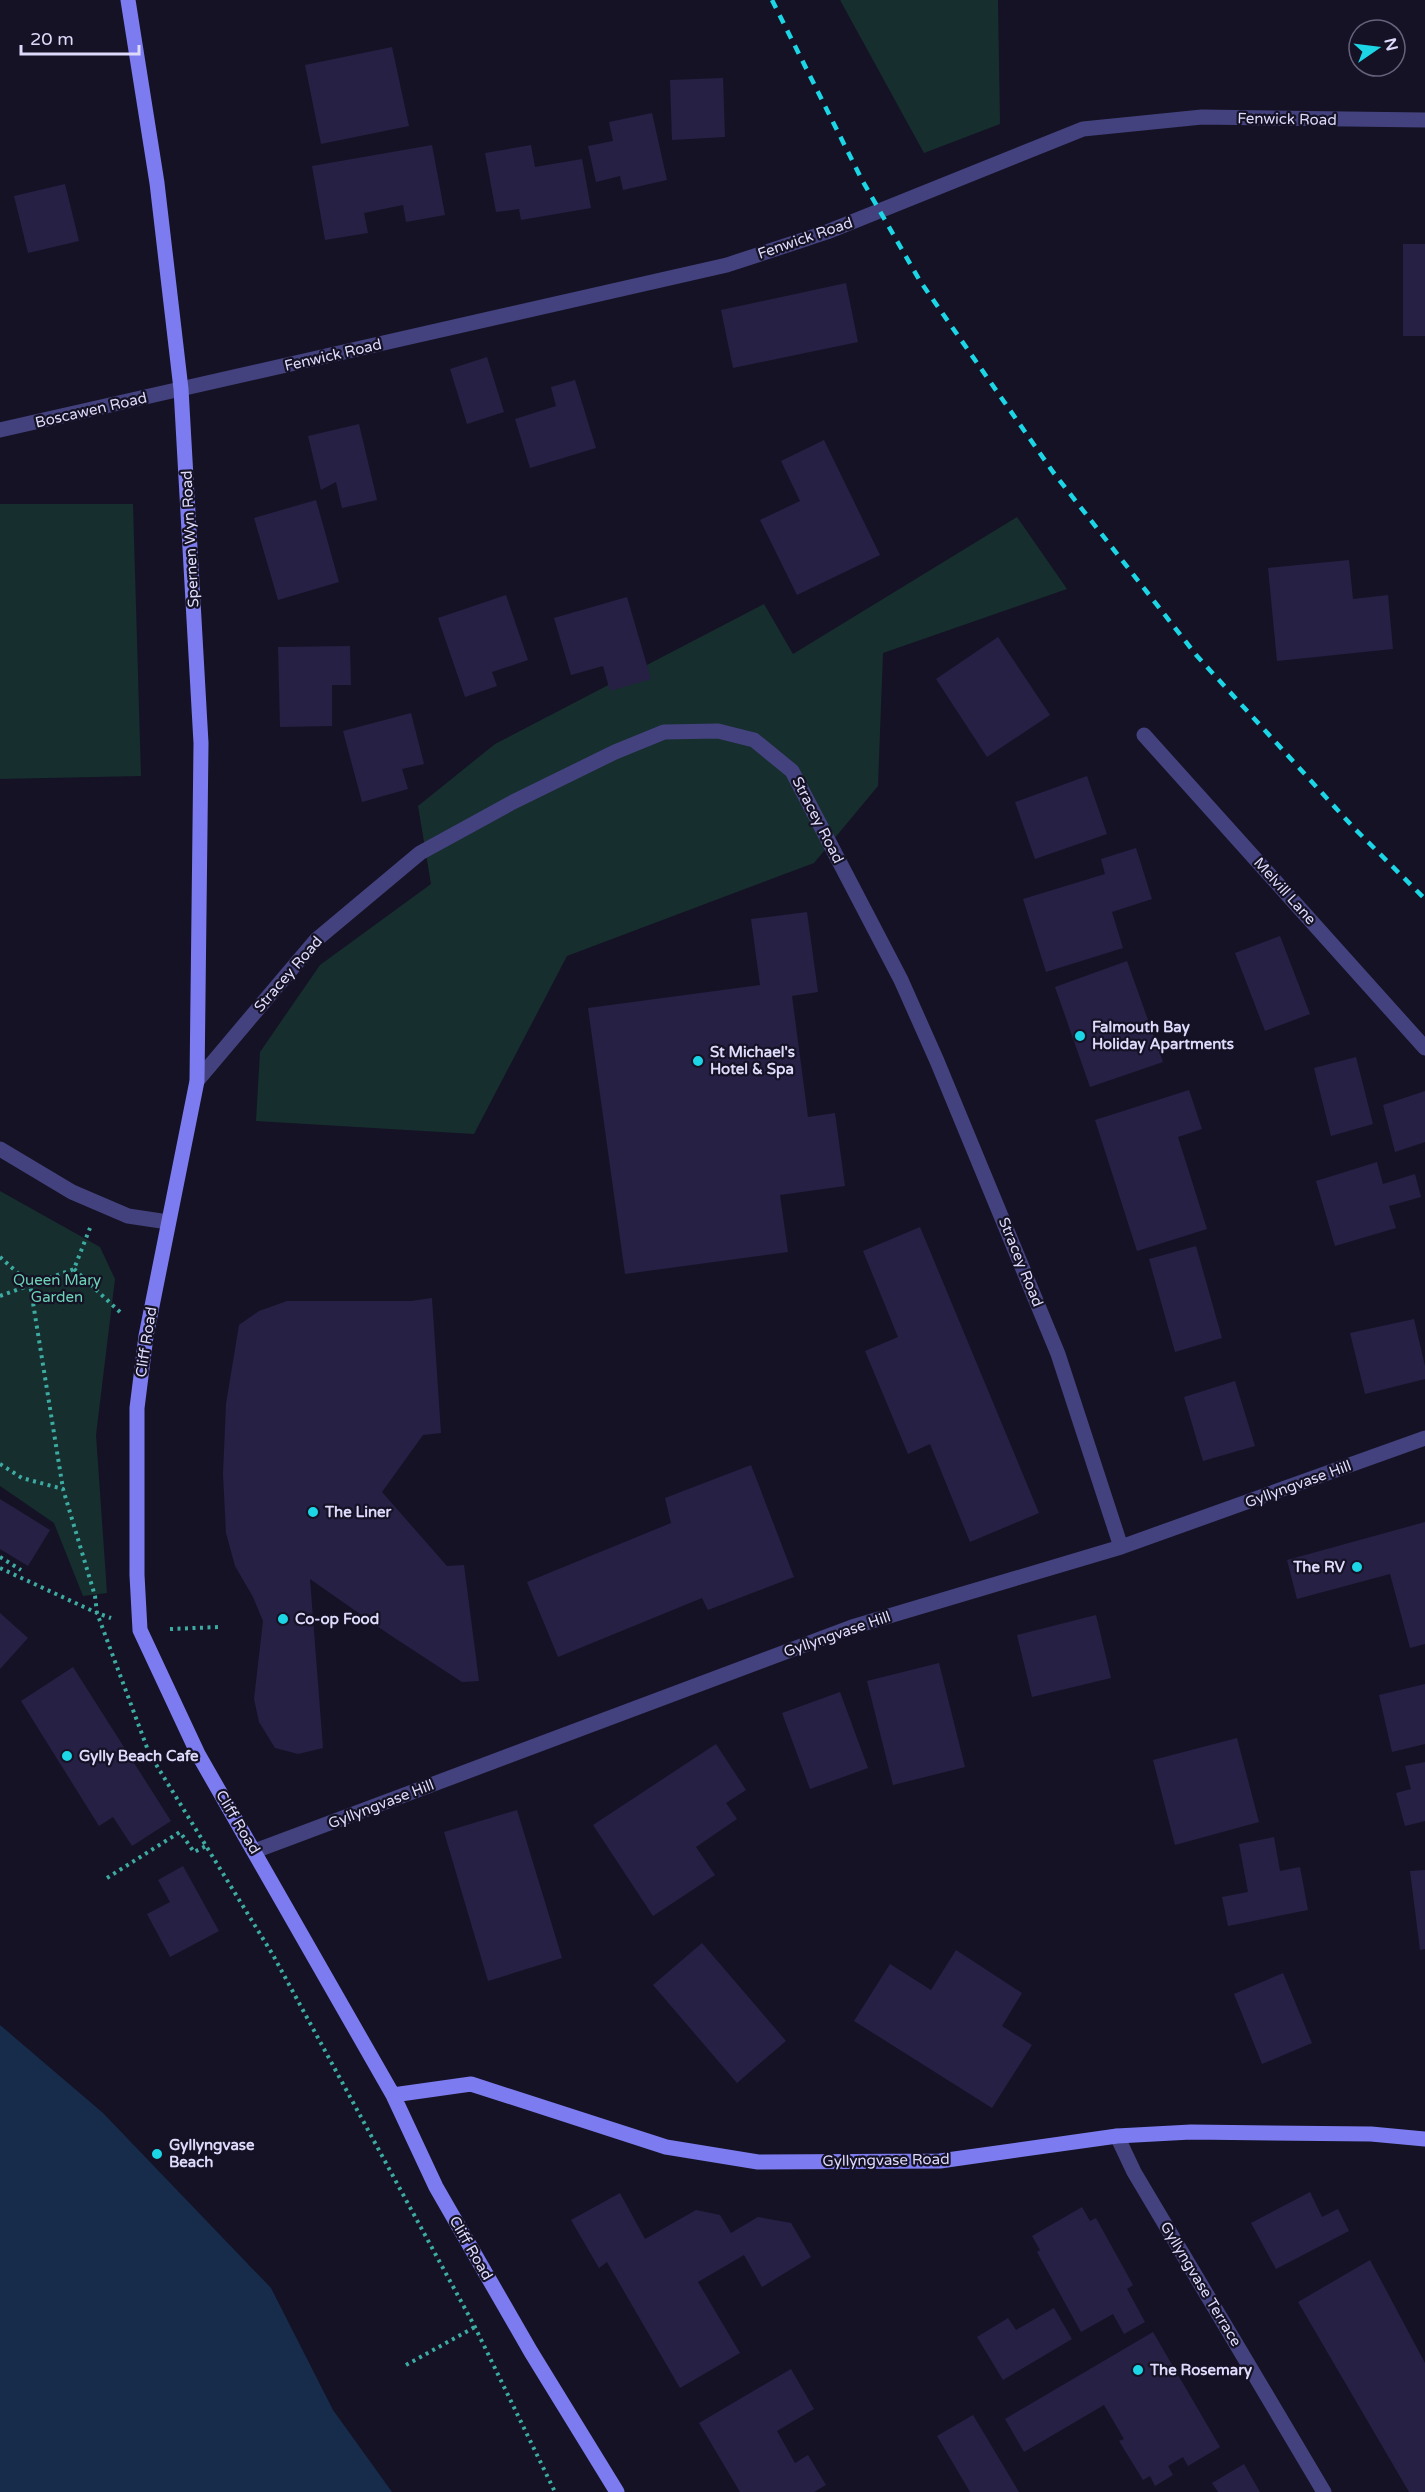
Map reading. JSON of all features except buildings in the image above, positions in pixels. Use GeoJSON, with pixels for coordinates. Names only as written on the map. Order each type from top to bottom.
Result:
{"type":"FeatureCollection","features":[{"type":"Feature","properties":{"kind":"street","name":"Spernen Wyn Road"},"geometry":{"type":"LineString","coordinates":[[128,0],[157,183],[182,389],[201,743],[197,1081]]}},
{"type":"Feature","properties":{"kind":"street","name":"Fenwick Road"},"geometry":{"type":"LineString","coordinates":[[182,389],[727,265],[827,232],[1083,129],[1202,117],[1425,120]]}},
{"type":"Feature","properties":{"kind":"street","name":"Boscawen Road"},"geometry":{"type":"LineString","coordinates":[[0,430],[182,389]]}},
{"type":"Feature","properties":{"kind":"street","name":"Stracey Road"},"geometry":{"type":"LineString","coordinates":[[197,1081],[316,940],[420,853],[513,802],[615,752],[664,732],[718,731],[754,740],[792,771],[901,980],[942,1071],[1058,1354],[1121,1547]]}},
{"type":"Feature","properties":{"kind":"street","name":"Melvill Lane"},"geometry":{"type":"LineString","coordinates":[[1144,735],[1425,1048]]}},
{"type":"Feature","properties":{"kind":"street","name":"Cliff Road"},"geometry":{"type":"LineString","coordinates":[[197,1081],[146,1336],[137,1408],[137,1575],[140,1630],[198,1754],[393,2095],[436,2187],[531,2352],[617,2492]]}},
{"type":"Feature","properties":{"kind":"street"},"geometry":{"type":"LineString","coordinates":[[0,1149],[72,1192],[128,1216],[168,1222]]}},
{"type":"Feature","properties":{"kind":"street","name":"Gyllyngvase Hill"},"geometry":{"type":"LineString","coordinates":[[255,1851],[852,1627],[1121,1547],[1425,1438]]}},
{"type":"Feature","properties":{"kind":"street","name":"Gyllyngvase Road"},"geometry":{"type":"LineString","coordinates":[[393,2095],[471,2084],[666,2147],[758,2162],[940,2161],[1116,2136],[1191,2132],[1371,2133],[1425,2139]]}},
{"type":"Feature","properties":{"kind":"street","name":"Gyllyngvase Terrace"},"geometry":{"type":"LineString","coordinates":[[1116,2136],[1134,2172],[1324,2492]]}},
{"type":"Feature","properties":{"kind":"path"},"geometry":{"type":"LineString","coordinates":[[74,1269],[99,1203]]}},
{"type":"Feature","properties":{"kind":"path"},"geometry":{"type":"LineString","coordinates":[[0,1257],[30,1284],[63,1489],[95,1596],[97,1612],[149,1753],[273,1955],[476,2327],[555,2492]]}},
{"type":"Feature","properties":{"kind":"path"},"geometry":{"type":"LineString","coordinates":[[0,1296],[74,1269]]}},
{"type":"Feature","properties":{"kind":"path"},"geometry":{"type":"LineString","coordinates":[[74,1269],[146,1336]]}},
{"type":"Feature","properties":{"kind":"path"},"geometry":{"type":"LineString","coordinates":[[0,1464],[22,1478],[63,1489]]}},
{"type":"Feature","properties":{"kind":"path"},"geometry":{"type":"LineString","coordinates":[[0,1557],[21,1570]]}},
{"type":"Feature","properties":{"kind":"path"},"geometry":{"type":"LineString","coordinates":[[0,1569],[97,1612]]}},
{"type":"Feature","properties":{"kind":"path"},"geometry":{"type":"LineString","coordinates":[[140,1630],[219,1628]]}},
{"type":"Feature","properties":{"kind":"path"},"geometry":{"type":"LineString","coordinates":[[106,1878],[180,1832],[194,1852],[206,1846]]}},
{"type":"Feature","properties":{"kind":"path"},"geometry":{"type":"LineString","coordinates":[[406,2365],[476,2327]]}},
{"type":"Feature","properties":{"kind":"green space"},"geometry":{"type":"Polygon","coordinates":[[[840,0],[998,0],[1000,124],[924,153],[840,0]]]}},
{"type":"Feature","properties":{"kind":"green space"},"geometry":{"type":"Polygon","coordinates":[[[0,504],[133,504],[141,776],[0,779],[0,504]]]}},
{"type":"Feature","properties":{"kind":"green space"},"geometry":{"type":"Polygon","coordinates":[[[1017,517],[1067,589],[883,653],[878,786],[814,863],[567,956],[474,1134],[256,1121],[260,1052],[320,965],[431,884],[418,806],[495,744],[764,604],[793,654],[1017,517]]]}},
{"type":"Feature","properties":{"kind":"green space","name":"Queen Mary Garden"},"geometry":{"type":"Polygon","coordinates":[[[0,1191],[100,1247],[115,1279],[96,1435],[107,1593],[83,1596],[54,1523],[0,1486],[0,1191]]]}},
{"type":"Feature","properties":{"kind":"water"},"geometry":{"type":"Polygon","coordinates":[[[0,2025],[103,2113],[271,2288],[333,2410],[392,2492],[0,2492],[0,2025]]]}},
{"type":"Feature","properties":{"kind":"railway"},"geometry":{"type":"LineString","coordinates":[[772,0],[862,180],[920,281],[1053,472],[1197,656],[1354,828],[1425,899]]}},
{"type":"Feature","properties":{"kind":"place","name":"Falmouth Bay Holiday Apartments"},"geometry":{"type":"Point","coordinates":[1080,1036]}},
{"type":"Feature","properties":{"kind":"place","name":"St Michael's Hotel & Spa"},"geometry":{"type":"Point","coordinates":[698,1061]}},
{"type":"Feature","properties":{"kind":"place","name":"The Liner"},"geometry":{"type":"Point","coordinates":[313,1512]}},
{"type":"Feature","properties":{"kind":"place","name":"The RV"},"geometry":{"type":"Point","coordinates":[1357,1567]}},
{"type":"Feature","properties":{"kind":"place","name":"Co-op Food"},"geometry":{"type":"Point","coordinates":[283,1619]}},
{"type":"Feature","properties":{"kind":"place","name":"Gylly Beach Cafe"},"geometry":{"type":"Point","coordinates":[67,1756]}},
{"type":"Feature","properties":{"kind":"place","name":"Gyllyngvase Beach"},"geometry":{"type":"Point","coordinates":[157,2154]}},
{"type":"Feature","properties":{"kind":"place","name":"The Rosemary"},"geometry":{"type":"Point","coordinates":[1138,2370]}}]}
